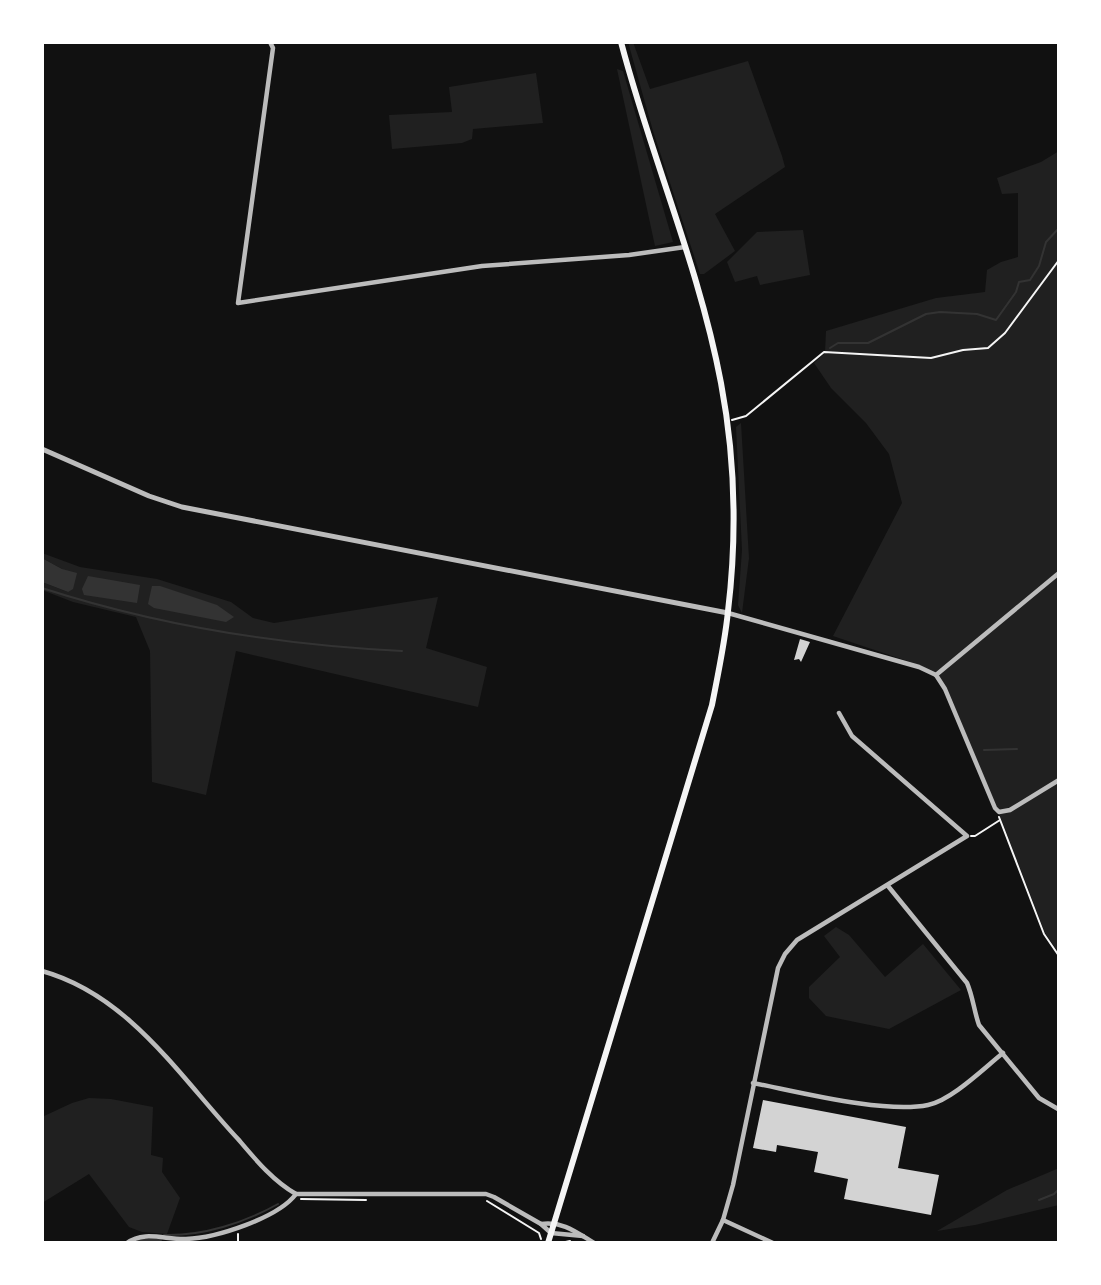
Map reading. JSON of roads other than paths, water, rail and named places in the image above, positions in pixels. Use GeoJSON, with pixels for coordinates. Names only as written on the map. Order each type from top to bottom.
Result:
{"type":"FeatureCollection","features":[{"type":"Feature","properties":{"kind":"main road"},"geometry":{"type":"LineString","coordinates":[[549,1242],[712,705],[728,613],[733,551],[733,487],[727,421],[705,314],[621,42]]}},
{"type":"Feature","properties":{"kind":"street"},"geometry":{"type":"LineString","coordinates":[[270,42],[273,48],[238,303],[482,266],[629,255],[685,247]]}},
{"type":"Feature","properties":{"kind":"street"},"geometry":{"type":"LineString","coordinates":[[42,449],[172,504],[728,613],[919,667],[936,676],[945,689],[999,812],[1010,810],[1059,780]]}},
{"type":"Feature","properties":{"kind":"street"},"geometry":{"type":"LineString","coordinates":[[936,676],[1059,573]]}},
{"type":"Feature","properties":{"kind":"street"},"geometry":{"type":"LineString","coordinates":[[712,1243],[723,1220],[739,1162],[778,968],[785,954],[797,940],[967,836],[852,736],[839,713]]}},
{"type":"Feature","properties":{"kind":"street"},"geometry":{"type":"LineString","coordinates":[[888,886],[967,983],[974,998],[974,1011],[979,1025],[1040,1098],[1058,1109]]}},
{"type":"Feature","properties":{"kind":"street"},"geometry":{"type":"LineString","coordinates":[[42,971],[80,985],[134,1023],[256,1160],[296,1194],[486,1194],[541,1224],[551,1233],[583,1236]]}},
{"type":"Feature","properties":{"kind":"street"},"geometry":{"type":"LineString","coordinates":[[753,1083],[873,1104],[930,1105],[949,1095],[1003,1054]]}},
{"type":"Feature","properties":{"kind":"street"},"geometry":{"type":"LineString","coordinates":[[127,1243],[144,1236],[190,1239],[235,1227],[278,1210],[296,1194]]}},
{"type":"Feature","properties":{"kind":"street"},"geometry":{"type":"LineString","coordinates":[[723,1220],[773,1243]]}},
{"type":"Feature","properties":{"kind":"street"},"geometry":{"type":"LineString","coordinates":[[541,1224],[555,1222],[569,1227],[594,1243]]}},
{"type":"Feature","properties":{"kind":"waterway"},"geometry":{"type":"LineString","coordinates":[[830,348],[838,343],[868,343],[926,314],[977,314],[996,320],[1016,292],[1019,282],[1030,280],[1039,266],[1046,242],[1059,228]]}},
{"type":"Feature","properties":{"kind":"waterway"},"geometry":{"type":"LineString","coordinates":[[42,588],[130,613],[220,632],[311,644],[402,651]]}},
{"type":"Feature","properties":{"kind":"waterway"},"geometry":{"type":"LineString","coordinates":[[984,750],[1017,749]]}},
{"type":"Feature","properties":{"kind":"waterway"},"geometry":{"type":"LineString","coordinates":[[1039,1200],[1059,1189]]}},
{"type":"Feature","properties":{"kind":"waterway"},"geometry":{"type":"LineString","coordinates":[[164,1235],[223,1227],[278,1204]]}},
{"type":"Feature","properties":{"kind":"waterway"},"geometry":{"type":"LineString","coordinates":[[131,1243],[161,1240]]}}]}
